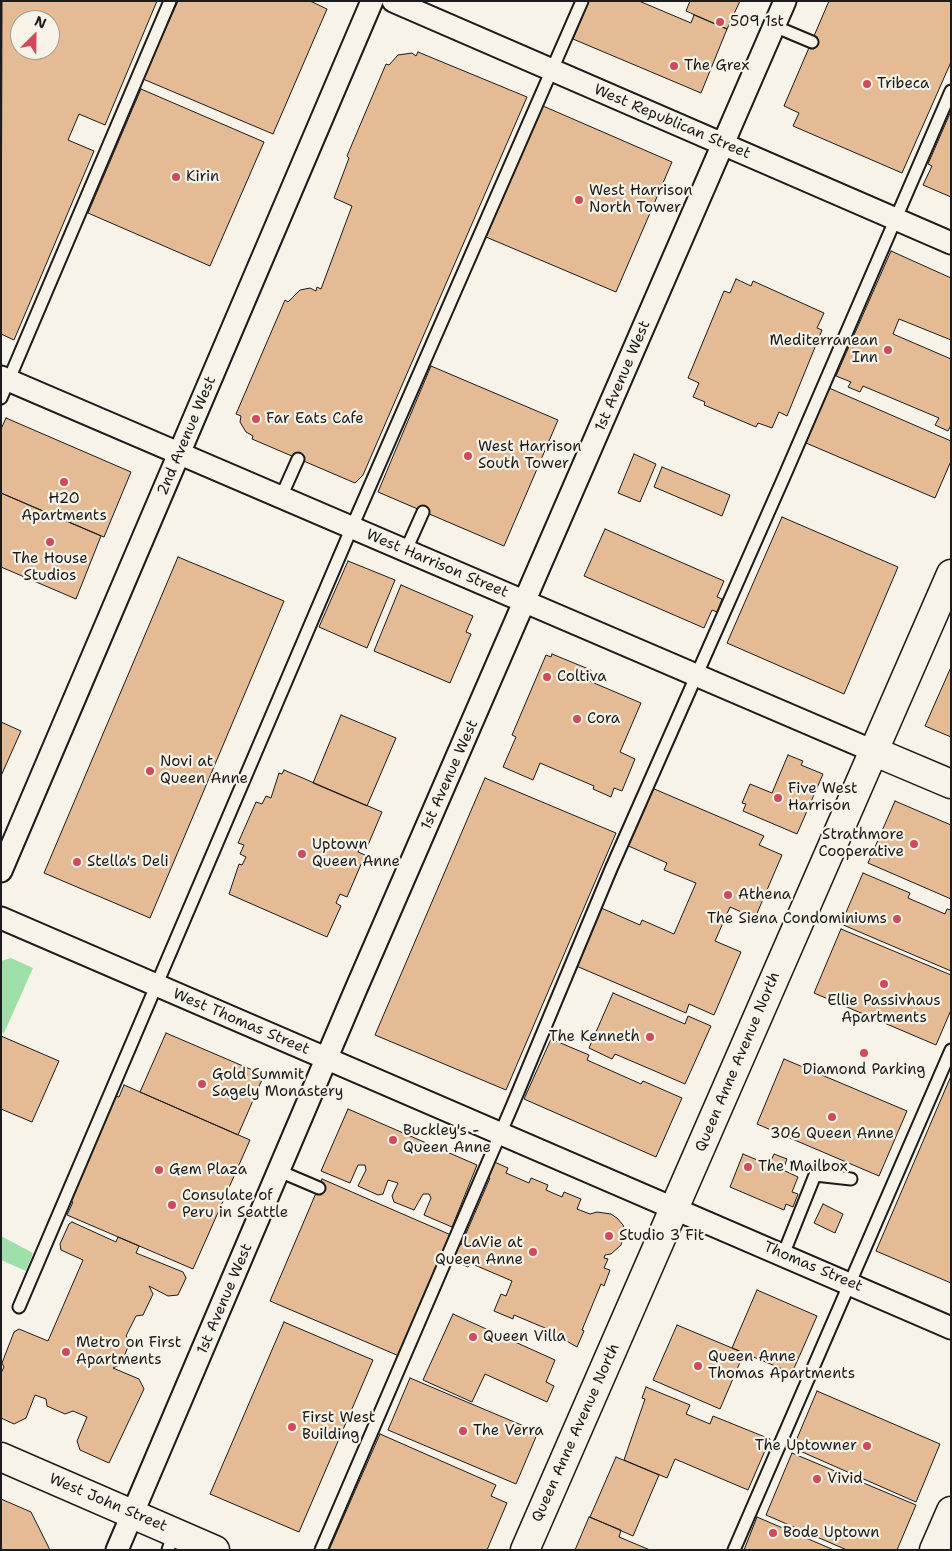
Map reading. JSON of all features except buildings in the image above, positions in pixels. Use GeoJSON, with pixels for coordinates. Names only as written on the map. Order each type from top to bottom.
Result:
{"type":"FeatureCollection","features":[{"type":"Feature","properties":{"kind":"main road","name":"Queen Anne Avenue North"},"geometry":{"type":"LineString","coordinates":[[525,1550],[951,574]]}},
{"type":"Feature","properties":{"kind":"main road"},"geometry":{"type":"LineString","coordinates":[[873,751],[951,784]]}},
{"type":"Feature","properties":{"kind":"main road","name":"West John Street"},"geometry":{"type":"LineString","coordinates":[[1,1458],[133,1514],[171,1541],[215,1550]]}},
{"type":"Feature","properties":{"kind":"main road"},"geometry":{"type":"LineString","coordinates":[[934,1550],[951,1511]]}},
{"type":"Feature","properties":{"kind":"street","name":"2nd Avenue West"},"geometry":{"type":"LineString","coordinates":[[1,870],[372,1]]}},
{"type":"Feature","properties":{"kind":"street","name":"West Republican Street"},"geometry":{"type":"LineString","coordinates":[[393,1],[951,243]]}},
{"type":"Feature","properties":{"kind":"street","name":"1st Avenue West"},"geometry":{"type":"LineString","coordinates":[[117,1550],[326,1058],[785,1]]}},
{"type":"Feature","properties":{"kind":"street","name":"West Harrison Street"},"geometry":{"type":"LineString","coordinates":[[4,385],[179,453],[873,751]]}},
{"type":"Feature","properties":{"kind":"street","name":"West Thomas Street"},"geometry":{"type":"LineString","coordinates":[[1,918],[674,1208]]}},
{"type":"Feature","properties":{"kind":"street","name":"Thomas Street"},"geometry":{"type":"LineString","coordinates":[[674,1208],[951,1328]]}},
{"type":"Feature","properties":{"kind":"lane"},"geometry":{"type":"LineString","coordinates":[[4,385],[151,51],[170,1]]}},
{"type":"Feature","properties":{"kind":"lane"},"geometry":{"type":"LineString","coordinates":[[19,1307],[352,527],[582,1]]}},
{"type":"Feature","properties":{"kind":"lane"},"geometry":{"type":"LineString","coordinates":[[774,26],[812,42]]}},
{"type":"Feature","properties":{"kind":"lane"},"geometry":{"type":"LineString","coordinates":[[320,1550],[611,869],[784,477],[951,91]]}},
{"type":"Feature","properties":{"kind":"lane"},"geometry":{"type":"LineString","coordinates":[[281,497],[298,459]]}},
{"type":"Feature","properties":{"kind":"lane"},"geometry":{"type":"LineString","coordinates":[[406,550],[424,512]]}},
{"type":"Feature","properties":{"kind":"lane"},"geometry":{"type":"LineString","coordinates":[[734,1550],[850,1283],[890,1205],[951,1050]]}},
{"type":"Feature","properties":{"kind":"lane"},"geometry":{"type":"LineString","coordinates":[[279,1171],[318,1188]]}},
{"type":"Feature","properties":{"kind":"lane"},"geometry":{"type":"LineString","coordinates":[[783,1254],[815,1176],[851,1180]]}},
{"type":"Feature","properties":{"kind":"green space"},"geometry":{"type":"Polygon","coordinates":[[[11,958],[33,968],[4,1033],[1,1032],[1,961],[11,958]]]}},
{"type":"Feature","properties":{"kind":"green space"},"geometry":{"type":"Polygon","coordinates":[[[1,1236],[33,1253],[26,1271],[1,1260],[1,1236]]]}},
{"type":"Feature","properties":{"kind":"place","name":"509 1st"},"geometry":{"type":"Point","coordinates":[720,22]}},
{"type":"Feature","properties":{"kind":"place","name":"The Grex"},"geometry":{"type":"Point","coordinates":[674,66]}},
{"type":"Feature","properties":{"kind":"place","name":"Tribeca"},"geometry":{"type":"Point","coordinates":[867,84]}},
{"type":"Feature","properties":{"kind":"place","name":"Kirin"},"geometry":{"type":"Point","coordinates":[176,177]}},
{"type":"Feature","properties":{"kind":"place","name":"West Harrison North Tower"},"geometry":{"type":"Point","coordinates":[579,200]}},
{"type":"Feature","properties":{"kind":"place","name":"Mediterranean Inn"},"geometry":{"type":"Point","coordinates":[888,350]}},
{"type":"Feature","properties":{"kind":"place","name":"Far Eats Cafe"},"geometry":{"type":"Point","coordinates":[256,419]}},
{"type":"Feature","properties":{"kind":"place","name":"West Harrison South Tower"},"geometry":{"type":"Point","coordinates":[468,456]}},
{"type":"Feature","properties":{"kind":"place","name":"H2O Apartments"},"geometry":{"type":"Point","coordinates":[64,482]}},
{"type":"Feature","properties":{"kind":"place","name":"The House Studios"},"geometry":{"type":"Point","coordinates":[50,542]}},
{"type":"Feature","properties":{"kind":"place","name":"Coltiva"},"geometry":{"type":"Point","coordinates":[547,677]}},
{"type":"Feature","properties":{"kind":"place","name":"Cora"},"geometry":{"type":"Point","coordinates":[577,719]}},
{"type":"Feature","properties":{"kind":"place","name":"Novi at Queen Anne"},"geometry":{"type":"Point","coordinates":[150,771]}},
{"type":"Feature","properties":{"kind":"place","name":"Five West Harrison"},"geometry":{"type":"Point","coordinates":[778,798]}},
{"type":"Feature","properties":{"kind":"place","name":"Strathmore Cooperative"},"geometry":{"type":"Point","coordinates":[914,844]}},
{"type":"Feature","properties":{"kind":"place","name":"Uptown Queen Anne"},"geometry":{"type":"Point","coordinates":[302,854]}},
{"type":"Feature","properties":{"kind":"place","name":"Stella's Deli"},"geometry":{"type":"Point","coordinates":[77,862]}},
{"type":"Feature","properties":{"kind":"place","name":"Athena"},"geometry":{"type":"Point","coordinates":[728,895]}},
{"type":"Feature","properties":{"kind":"place","name":"The Siena Condominiums"},"geometry":{"type":"Point","coordinates":[897,919]}},
{"type":"Feature","properties":{"kind":"place","name":"Ellie Passivhaus Apartments"},"geometry":{"type":"Point","coordinates":[884,984]}},
{"type":"Feature","properties":{"kind":"place","name":"The Kenneth"},"geometry":{"type":"Point","coordinates":[650,1037]}},
{"type":"Feature","properties":{"kind":"place","name":"Diamond Parking"},"geometry":{"type":"Point","coordinates":[864,1053]}},
{"type":"Feature","properties":{"kind":"place","name":"Gold Summit Sagely Monastery"},"geometry":{"type":"Point","coordinates":[202,1084]}},
{"type":"Feature","properties":{"kind":"place","name":"306 Queen Anne"},"geometry":{"type":"Point","coordinates":[832,1117]}},
{"type":"Feature","properties":{"kind":"place","name":"Buckley's - Queen Anne"},"geometry":{"type":"Point","coordinates":[393,1140]}},
{"type":"Feature","properties":{"kind":"place","name":"The Mailbox"},"geometry":{"type":"Point","coordinates":[748,1167]}},
{"type":"Feature","properties":{"kind":"place","name":"Gem Plaza"},"geometry":{"type":"Point","coordinates":[159,1170]}},
{"type":"Feature","properties":{"kind":"place","name":"Consulate of Peru in Seattle"},"geometry":{"type":"Point","coordinates":[172,1205]}},
{"type":"Feature","properties":{"kind":"place","name":"Studio 3 Fit"},"geometry":{"type":"Point","coordinates":[609,1236]}},
{"type":"Feature","properties":{"kind":"place","name":"LaVie at Queen Anne"},"geometry":{"type":"Point","coordinates":[533,1252]}},
{"type":"Feature","properties":{"kind":"place","name":"Queen Villa"},"geometry":{"type":"Point","coordinates":[473,1337]}},
{"type":"Feature","properties":{"kind":"place","name":"Metro on First Apartments"},"geometry":{"type":"Point","coordinates":[66,1352]}},
{"type":"Feature","properties":{"kind":"place","name":"Queen Anne Thomas Apartments"},"geometry":{"type":"Point","coordinates":[698,1366]}},
{"type":"Feature","properties":{"kind":"place","name":"First West Building"},"geometry":{"type":"Point","coordinates":[292,1427]}},
{"type":"Feature","properties":{"kind":"place","name":"The Verra"},"geometry":{"type":"Point","coordinates":[463,1431]}},
{"type":"Feature","properties":{"kind":"place","name":"The Uptowner"},"geometry":{"type":"Point","coordinates":[867,1446]}},
{"type":"Feature","properties":{"kind":"place","name":"Vivid"},"geometry":{"type":"Point","coordinates":[817,1479]}},
{"type":"Feature","properties":{"kind":"place","name":"Bode Uptown"},"geometry":{"type":"Point","coordinates":[773,1533]}}]}
